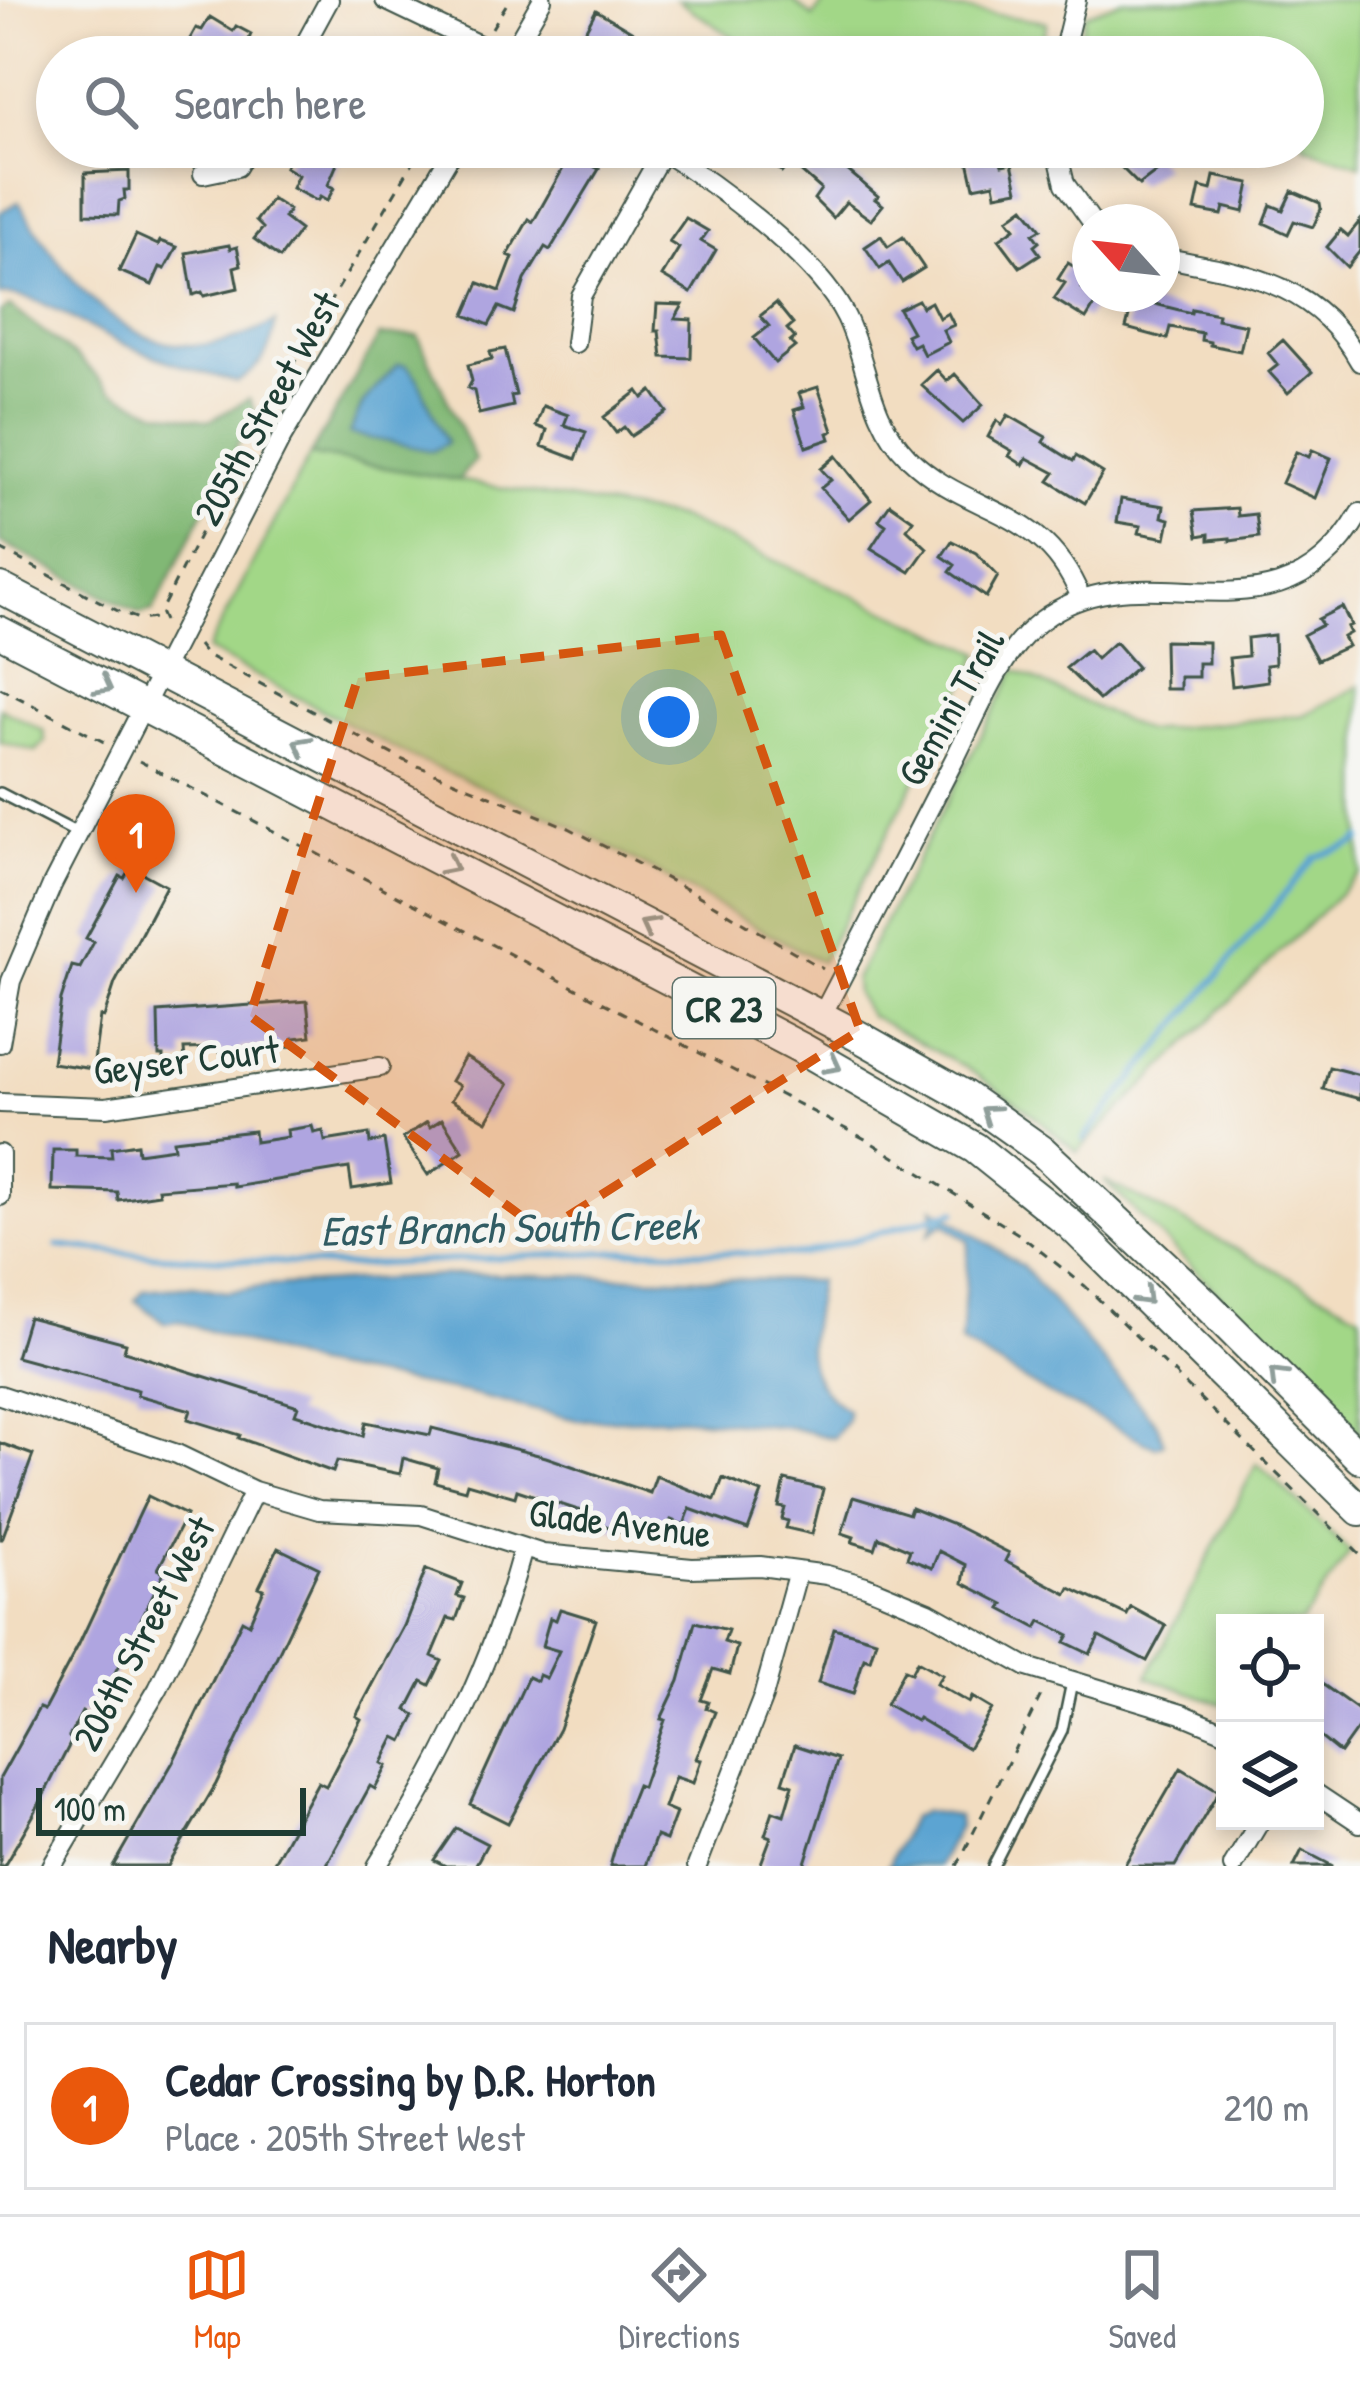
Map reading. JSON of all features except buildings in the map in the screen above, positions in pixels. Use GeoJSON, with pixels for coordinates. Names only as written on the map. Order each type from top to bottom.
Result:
{"type":"FeatureCollection","features":[{"type":"Feature","properties":{"kind":"main road","name":"CR 23"},"geometry":{"type":"LineString","coordinates":[[0,587],[942,1082],[1042,1151],[1208,1306],[1360,1458]]}},
{"type":"Feature","properties":{"kind":"main road","name":"CR 23"},"geometry":{"type":"LineString","coordinates":[[0,632],[823,1060],[975,1148],[1070,1224],[1360,1510]]}},
{"type":"Feature","properties":{"kind":"street"},"geometry":{"type":"LineString","coordinates":[[309,36],[329,0]]}},
{"type":"Feature","properties":{"kind":"street"},"geometry":{"type":"LineString","coordinates":[[385,0],[462,36]]}},
{"type":"Feature","properties":{"kind":"street"},"geometry":{"type":"LineString","coordinates":[[520,36],[542,0]]}},
{"type":"Feature","properties":{"kind":"street"},"geometry":{"type":"LineString","coordinates":[[1067,36],[1076,0]]}},
{"type":"Feature","properties":{"kind":"street"},"geometry":{"type":"LineString","coordinates":[[203,174],[232,168]]}},
{"type":"Feature","properties":{"kind":"street","name":"205th Street West"},"geometry":{"type":"LineString","coordinates":[[121,751],[282,437],[442,168]]}},
{"type":"Feature","properties":{"kind":"street"},"geometry":{"type":"LineString","coordinates":[[575,343],[581,296],[650,168]]}},
{"type":"Feature","properties":{"kind":"street"},"geometry":{"type":"LineString","coordinates":[[686,168],[736,204],[826,286],[856,340],[872,401],[907,456],[955,491],[1023,523],[1067,570],[1081,598]]}},
{"type":"Feature","properties":{"kind":"street"},"geometry":{"type":"LineString","coordinates":[[1061,168],[1065,184],[1079,204]]}},
{"type":"Feature","properties":{"kind":"street"},"geometry":{"type":"LineString","coordinates":[[1180,260],[1260,277],[1291,291],[1336,326],[1360,362]]}},
{"type":"Feature","properties":{"kind":"street","name":"Gemini Trail"},"geometry":{"type":"LineString","coordinates":[[821,1017],[1007,661],[1037,623],[1081,598],[1130,587],[1227,594],[1283,581],[1329,554],[1360,513]]}},
{"type":"Feature","properties":{"kind":"street"},"geometry":{"type":"LineString","coordinates":[[0,1043],[21,953],[121,751]]}},
{"type":"Feature","properties":{"kind":"street","name":"Geyser Court"},"geometry":{"type":"LineString","coordinates":[[0,1102],[106,1107],[380,1067]]}},
{"type":"Feature","properties":{"kind":"street"},"geometry":{"type":"LineString","coordinates":[[0,1154],[0,1196]]}},
{"type":"Feature","properties":{"kind":"street","name":"Glade Avenue"},"geometry":{"type":"LineString","coordinates":[[0,1395],[177,1454],[254,1491],[319,1510],[421,1515],[524,1549],[618,1564],[760,1566],[866,1586],[929,1612],[1001,1654],[1049,1675],[1216,1728]]}},
{"type":"Feature","properties":{"kind":"street","name":"206th Street West"},"geometry":{"type":"LineString","coordinates":[[52,1866],[158,1689],[254,1491]]}},
{"type":"Feature","properties":{"kind":"street"},"geometry":{"type":"LineString","coordinates":[[377,1866],[414,1808],[482,1678],[524,1549]]}},
{"type":"Feature","properties":{"kind":"street"},"geometry":{"type":"LineString","coordinates":[[698,1866],[764,1696],[798,1571]]}},
{"type":"Feature","properties":{"kind":"street"},"geometry":{"type":"LineString","coordinates":[[1324,1799],[1360,1823]]}},
{"type":"Feature","properties":{"kind":"street"},"geometry":{"type":"LineString","coordinates":[[1233,1866],[1255,1830]]}},
{"type":"Feature","properties":{"kind":"lane"},"geometry":{"type":"LineString","coordinates":[[2,800],[79,834]]}},
{"type":"Feature","properties":{"kind":"lane"},"geometry":{"type":"LineString","coordinates":[[994,1866],[1062,1730],[1072,1682]]}},
{"type":"Feature","properties":{"kind":"path"},"geometry":{"type":"LineString","coordinates":[[491,29],[509,0]]}},
{"type":"Feature","properties":{"kind":"path"},"geometry":{"type":"LineString","coordinates":[[0,549],[118,611],[141,620],[162,620],[247,442],[410,168]]}},
{"type":"Feature","properties":{"kind":"path"},"geometry":{"type":"LineString","coordinates":[[197,645],[205,654],[404,760],[569,828],[694,893],[823,969]]}},
{"type":"Feature","properties":{"kind":"path"},"geometry":{"type":"LineString","coordinates":[[0,688],[867,1139],[1020,1235],[1074,1276],[1360,1555]]}},
{"type":"Feature","properties":{"kind":"path"},"geometry":{"type":"LineString","coordinates":[[957,1866],[1049,1675]]}},
{"type":"Feature","properties":{"kind":"highlighted area"},"geometry":{"type":"Polygon","coordinates":[[[721,635],[860,1030],[543,1232],[250,1016],[358,678],[721,635]]]}},
{"type":"Feature","properties":{"kind":"green space"},"geometry":{"type":"Polygon","coordinates":[[[677,0],[792,0],[813,17],[826,0],[854,0],[880,8],[962,10],[1047,22],[1044,36],[731,36],[677,0]]]}},
{"type":"Feature","properties":{"kind":"green space"},"geometry":{"type":"Polygon","coordinates":[[[1123,0],[1360,0],[1360,165],[1324,152],[1324,36],[1080,36],[1085,14],[1123,0]]]}},
{"type":"Feature","properties":{"kind":"green space"},"geometry":{"type":"Polygon","coordinates":[[[10,306],[112,391],[153,410],[209,421],[249,399],[255,411],[153,611],[140,614],[0,542],[0,312],[10,306]]]}},
{"type":"Feature","properties":{"kind":"green space"},"geometry":{"type":"Polygon","coordinates":[[[379,336],[418,336],[475,460],[458,480],[310,455],[379,336]],[[397,366],[363,403],[350,433],[433,451],[447,442],[397,366]]]}},
{"type":"Feature","properties":{"kind":"green space"},"geometry":{"type":"Polygon","coordinates":[[[310,455],[679,518],[981,653],[821,962],[558,819],[415,759],[207,650],[310,455]]]}},
{"type":"Feature","properties":{"kind":"green space"},"geometry":{"type":"Polygon","coordinates":[[[1015,670],[1145,731],[1304,715],[1360,686],[1360,873],[1077,1152],[968,1069],[869,1015],[856,993],[855,979],[1015,670]]]}},
{"type":"Feature","properties":{"kind":"green space"},"geometry":{"type":"Polygon","coordinates":[[[0,708],[44,731],[45,742],[36,751],[0,742],[0,708]]]}},
{"type":"Feature","properties":{"kind":"green space"},"geometry":{"type":"Polygon","coordinates":[[[1104,1180],[1360,1314],[1360,1434],[1104,1180]]]}},
{"type":"Feature","properties":{"kind":"green space"},"geometry":{"type":"Polygon","coordinates":[[[1257,1463],[1350,1552],[1307,1614],[1216,1614],[1216,1702],[1147,1677],[1257,1463]]]}},
{"type":"Feature","properties":{"kind":"water"},"geometry":{"type":"Polygon","coordinates":[[[19,202],[67,272],[123,324],[155,340],[191,345],[231,340],[275,322],[264,357],[237,382],[135,349],[30,299],[0,295],[0,212],[19,202]]]}},
{"type":"Feature","properties":{"kind":"water"},"geometry":{"type":"Polygon","coordinates":[[[397,365],[406,365],[417,378],[447,443],[433,451],[349,434],[363,403],[397,365]]]}},
{"type":"Feature","properties":{"kind":"water"},"geometry":{"type":"Polygon","coordinates":[[[933,1207],[1022,1266],[1157,1424],[1164,1443],[1156,1447],[1145,1442],[961,1343],[969,1241],[944,1223],[929,1234],[933,1207]]]}},
{"type":"Feature","properties":{"kind":"water"},"geometry":{"type":"Polygon","coordinates":[[[473,1274],[818,1281],[810,1338],[812,1368],[818,1382],[847,1410],[847,1420],[833,1438],[788,1427],[681,1418],[577,1420],[466,1393],[314,1366],[179,1321],[165,1323],[135,1300],[144,1290],[194,1286],[226,1292],[473,1274]]]}},
{"type":"Feature","properties":{"kind":"water"},"geometry":{"type":"Polygon","coordinates":[[[924,1811],[958,1816],[959,1826],[938,1866],[888,1866],[911,1818],[924,1811]]]}},
{"type":"Feature","properties":{"kind":"waterway","name":"East Branch South Creek"},"geometry":{"type":"LineString","coordinates":[[1084,1139],[1315,857],[1360,839]]}},
{"type":"Feature","properties":{"kind":"waterway","name":"East Branch South Creek"},"geometry":{"type":"LineString","coordinates":[[57,1246],[346,1266],[645,1250],[800,1255],[956,1211]]}},
{"type":"Feature","properties":{"kind":"place","name":"Cedar Crossing by D.R. Horton"},"geometry":{"type":"Point","coordinates":[136,893]}}]}
